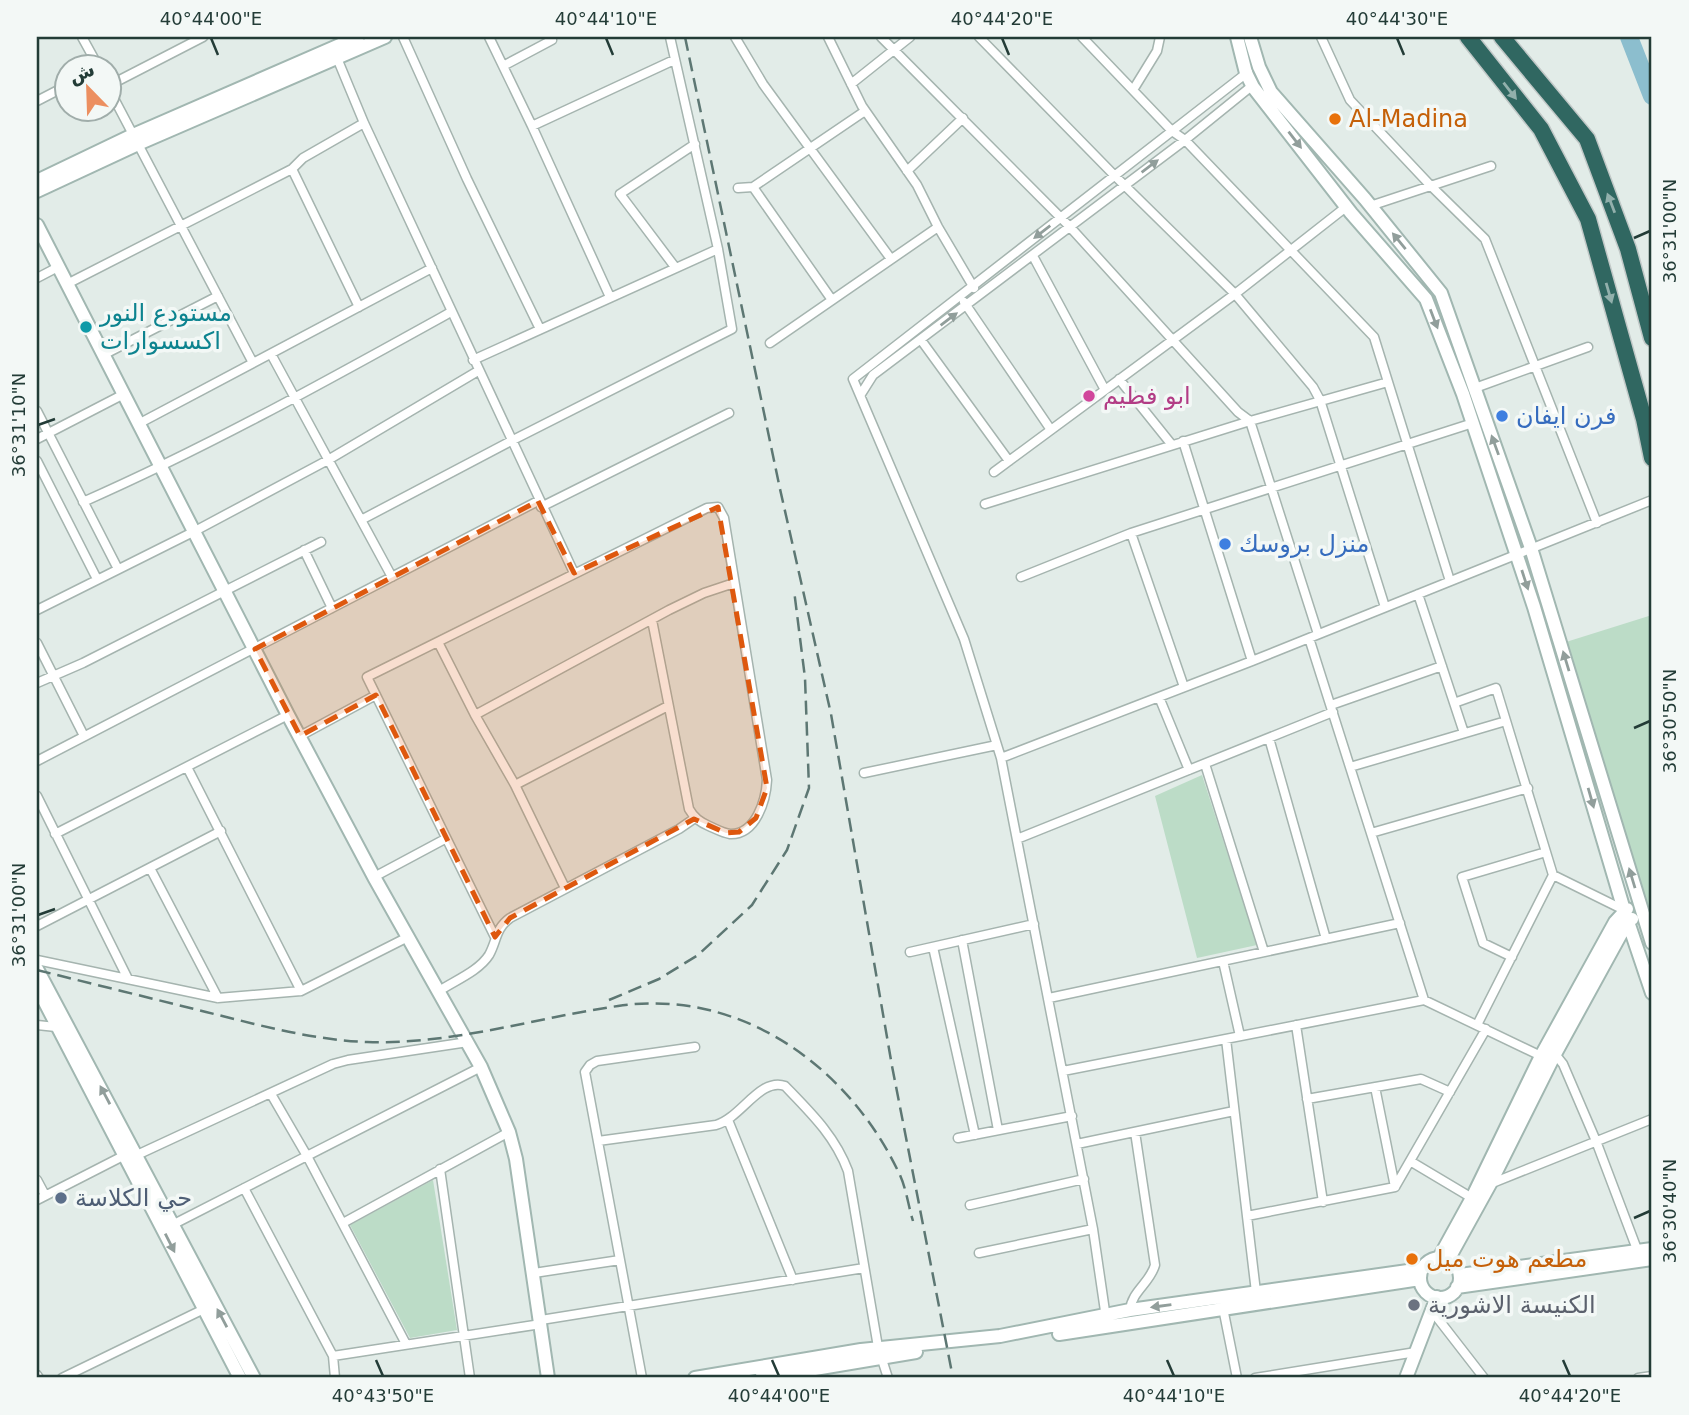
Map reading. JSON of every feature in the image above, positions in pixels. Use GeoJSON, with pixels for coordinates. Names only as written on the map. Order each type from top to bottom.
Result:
{"type":"FeatureCollection","features":[{"type":"Feature","properties":{"kind":"highway"},"geometry":{"type":"LineString","coordinates":[[1468,37],[1541,129],[1588,219],[1644,419],[1652,458]]}},
{"type":"Feature","properties":{"kind":"highway"},"geometry":{"type":"LineString","coordinates":[[1502,37],[1587,139],[1628,248],[1652,338]]}},
{"type":"Feature","properties":{"kind":"street"},"geometry":{"type":"LineString","coordinates":[[122,80],[203,37]]}},
{"type":"Feature","properties":{"kind":"street"},"geometry":{"type":"LineString","coordinates":[[403,37],[467,179],[540,329]]}},
{"type":"Feature","properties":{"kind":"street"},"geometry":{"type":"LineString","coordinates":[[489,37],[610,297]]}},
{"type":"Feature","properties":{"kind":"street"},"geometry":{"type":"LineString","coordinates":[[361,520],[732,329],[718,249],[670,37]]}},
{"type":"Feature","properties":{"kind":"street"},"geometry":{"type":"LineString","coordinates":[[735,37],[763,84],[891,259]]}},
{"type":"Feature","properties":{"kind":"street"},"geometry":{"type":"LineString","coordinates":[[828,37],[864,111],[917,185],[938,227],[979,296]]}},
{"type":"Feature","properties":{"kind":"street"},"geometry":{"type":"LineString","coordinates":[[881,37],[1070,227],[1238,412],[1250,421],[1318,634]]}},
{"type":"Feature","properties":{"kind":"street"},"geometry":{"type":"LineString","coordinates":[[851,84],[910,37]]}},
{"type":"Feature","properties":{"kind":"street"},"geometry":{"type":"LineString","coordinates":[[979,37],[1114,176],[1235,294],[1313,387],[1320,400],[1385,607]]}},
{"type":"Feature","properties":{"kind":"street"},"geometry":{"type":"LineString","coordinates":[[1082,37],[1374,337],[1450,581]]}},
{"type":"Feature","properties":{"kind":"street"},"geometry":{"type":"LineString","coordinates":[[1133,90],[1157,51],[1160,37]]}},
{"type":"Feature","properties":{"kind":"street"},"geometry":{"type":"LineString","coordinates":[[1237,37],[1245,73],[1253,86],[1346,207],[1426,299],[1473,423],[1517,554],[1626,916],[1652,993]]}},
{"type":"Feature","properties":{"kind":"street"},"geometry":{"type":"LineString","coordinates":[[1250,37],[1259,67],[1271,92],[1441,293],[1531,548],[1652,943]]}},
{"type":"Feature","properties":{"kind":"street"},"geometry":{"type":"LineString","coordinates":[[1321,37],[1350,100],[1485,239],[1597,523]]}},
{"type":"Feature","properties":{"kind":"street"},"geometry":{"type":"LineString","coordinates":[[37,191],[136,140],[352,41],[380,38]]}},
{"type":"Feature","properties":{"kind":"street"},"geometry":{"type":"LineString","coordinates":[[503,66],[552,40]]}},
{"type":"Feature","properties":{"kind":"street"},"geometry":{"type":"LineString","coordinates":[[37,181],[337,58],[352,41]]}},
{"type":"Feature","properties":{"kind":"street"},"geometry":{"type":"LineString","coordinates":[[337,58],[364,123],[573,573]]}},
{"type":"Feature","properties":{"kind":"street"},"geometry":{"type":"LineString","coordinates":[[532,126],[674,60]]}},
{"type":"Feature","properties":{"kind":"street"},"geometry":{"type":"LineString","coordinates":[[1107,1321],[1084,1179],[1001,758],[964,639],[853,379],[1245,73],[1259,67]]}},
{"type":"Feature","properties":{"kind":"street"},"geometry":{"type":"LineString","coordinates":[[861,394],[873,376],[1253,86],[1259,67]]}},
{"type":"Feature","properties":{"kind":"street"},"geometry":{"type":"LineString","coordinates":[[738,188],[753,187],[864,111]]}},
{"type":"Feature","properties":{"kind":"street"},"geometry":{"type":"LineString","coordinates":[[122,114],[253,363]]}},
{"type":"Feature","properties":{"kind":"street"},"geometry":{"type":"LineString","coordinates":[[906,171],[963,118]]}},
{"type":"Feature","properties":{"kind":"street"},"geometry":{"type":"LineString","coordinates":[[67,284],[292,169],[303,158],[364,123]]}},
{"type":"Feature","properties":{"kind":"street"},"geometry":{"type":"LineString","coordinates":[[675,267],[620,194],[695,144]]}},
{"type":"Feature","properties":{"kind":"street"},"geometry":{"type":"LineString","coordinates":[[1370,206],[1491,166]]}},
{"type":"Feature","properties":{"kind":"street"},"geometry":{"type":"LineString","coordinates":[[292,169],[359,307]]}},
{"type":"Feature","properties":{"kind":"street"},"geometry":{"type":"LineString","coordinates":[[753,187],[832,300]]}},
{"type":"Feature","properties":{"kind":"street"},"geometry":{"type":"LineString","coordinates":[[994,472],[1235,294],[1346,207]]}},
{"type":"Feature","properties":{"kind":"street"},"geometry":{"type":"LineString","coordinates":[[37,225],[288,715],[374,877],[481,1067],[509,1132],[516,1158],[548,1378]]}},
{"type":"Feature","properties":{"kind":"street"},"geometry":{"type":"LineString","coordinates":[[770,343],[938,227]]}},
{"type":"Feature","properties":{"kind":"street"},"geometry":{"type":"LineString","coordinates":[[473,360],[718,249]]}},
{"type":"Feature","properties":{"kind":"street"},"geometry":{"type":"LineString","coordinates":[[1033,256],[1105,390]]}},
{"type":"Feature","properties":{"kind":"street"},"geometry":{"type":"LineString","coordinates":[[37,278],[58,267]]}},
{"type":"Feature","properties":{"kind":"street"},"geometry":{"type":"LineString","coordinates":[[140,423],[432,268]]}},
{"type":"Feature","properties":{"kind":"street"},"geometry":{"type":"LineString","coordinates":[[103,355],[218,296]]}},
{"type":"Feature","properties":{"kind":"street"},"geometry":{"type":"LineString","coordinates":[[960,296],[1051,430]]}},
{"type":"Feature","properties":{"kind":"street"},"geometry":{"type":"LineString","coordinates":[[83,502],[162,467],[295,399],[451,312]]}},
{"type":"Feature","properties":{"kind":"street"},"geometry":{"type":"LineString","coordinates":[[920,340],[1009,461]]}},
{"type":"Feature","properties":{"kind":"street"},"geometry":{"type":"LineString","coordinates":[[1475,388],[1588,347]]}},
{"type":"Feature","properties":{"kind":"street"},"geometry":{"type":"LineString","coordinates":[[271,354],[392,578]]}},
{"type":"Feature","properties":{"kind":"street"},"geometry":{"type":"LineString","coordinates":[[37,610],[328,460],[478,371]]}},
{"type":"Feature","properties":{"kind":"street"},"geometry":{"type":"LineString","coordinates":[[1119,379],[1172,445]]}},
{"type":"Feature","properties":{"kind":"street"},"geometry":{"type":"LineString","coordinates":[[985,504],[1183,441],[1388,382]]}},
{"type":"Feature","properties":{"kind":"street"},"geometry":{"type":"LineString","coordinates":[[37,439],[124,394]]}},
{"type":"Feature","properties":{"kind":"street"},"geometry":{"type":"LineString","coordinates":[[37,411],[118,569]]}},
{"type":"Feature","properties":{"kind":"street"},"geometry":{"type":"LineString","coordinates":[[37,761],[332,608],[729,413]]}},
{"type":"Feature","properties":{"kind":"street"},"geometry":{"type":"LineString","coordinates":[[1021,578],[1131,533],[1473,423]]}},
{"type":"Feature","properties":{"kind":"street"},"geometry":{"type":"LineString","coordinates":[[1183,441],[1252,661]]}},
{"type":"Feature","properties":{"kind":"street"},"geometry":{"type":"LineString","coordinates":[[37,461],[97,579]]}},
{"type":"Feature","properties":{"kind":"street"},"geometry":{"type":"LineString","coordinates":[[1001,758],[1184,688],[1652,500]]}},
{"type":"Feature","properties":{"kind":"street"},"geometry":{"type":"LineString","coordinates":[[495,937],[367,677],[573,573],[714,506],[721,509],[724,518],[767,772],[767,788],[756,818],[739,832],[726,833],[695,818],[689,809],[652,620]]}},
{"type":"Feature","properties":{"kind":"street"},"geometry":{"type":"LineString","coordinates":[[1131,533],[1184,688]]}},
{"type":"Feature","properties":{"kind":"street"},"geometry":{"type":"LineString","coordinates":[[37,683],[83,663],[321,542]]}},
{"type":"Feature","properties":{"kind":"street"},"geometry":{"type":"LineString","coordinates":[[304,550],[332,608]]}},
{"type":"Feature","properties":{"kind":"street"},"geometry":{"type":"LineString","coordinates":[[475,716],[695,597],[734,583]]}},
{"type":"Feature","properties":{"kind":"street"},"geometry":{"type":"LineString","coordinates":[[1418,594],[1464,733]]}},
{"type":"Feature","properties":{"kind":"street"},"geometry":{"type":"LineString","coordinates":[[1309,638],[1424,1000]]}},
{"type":"Feature","properties":{"kind":"street"},"geometry":{"type":"LineString","coordinates":[[438,642],[475,716],[515,785],[565,888]]}},
{"type":"Feature","properties":{"kind":"street"},"geometry":{"type":"LineString","coordinates":[[37,643],[84,736]]}},
{"type":"Feature","properties":{"kind":"street"},"geometry":{"type":"LineString","coordinates":[[1017,839],[1442,666]]}},
{"type":"Feature","properties":{"kind":"street"},"geometry":{"type":"LineString","coordinates":[[1247,1216],[1395,1187],[1450,1092],[1553,875],[1496,688],[1454,703]]}},
{"type":"Feature","properties":{"kind":"street"},"geometry":{"type":"LineString","coordinates":[[300,736],[376,695]]}},
{"type":"Feature","properties":{"kind":"street"},"geometry":{"type":"LineString","coordinates":[[1159,697],[1189,770]]}},
{"type":"Feature","properties":{"kind":"street"},"geometry":{"type":"LineString","coordinates":[[515,785],[668,705]]}},
{"type":"Feature","properties":{"kind":"street"},"geometry":{"type":"LineString","coordinates":[[55,834],[288,715]]}},
{"type":"Feature","properties":{"kind":"street"},"geometry":{"type":"LineString","coordinates":[[1350,767],[1506,721]]}},
{"type":"Feature","properties":{"kind":"street"},"geometry":{"type":"LineString","coordinates":[[1269,738],[1326,939]]}},
{"type":"Feature","properties":{"kind":"street"},"geometry":{"type":"LineString","coordinates":[[864,772],[996,744]]}},
{"type":"Feature","properties":{"kind":"street"},"geometry":{"type":"LineString","coordinates":[[1205,764],[1264,951]]}},
{"type":"Feature","properties":{"kind":"street"},"geometry":{"type":"LineString","coordinates":[[187,767],[301,991]]}},
{"type":"Feature","properties":{"kind":"street"},"geometry":{"type":"LineString","coordinates":[[1371,833],[1528,788]]}},
{"type":"Feature","properties":{"kind":"street"},"geometry":{"type":"LineString","coordinates":[[37,796],[128,979]]}},
{"type":"Feature","properties":{"kind":"street"},"geometry":{"type":"LineString","coordinates":[[439,991],[483,962],[490,953],[500,926],[510,918],[695,818]]}},
{"type":"Feature","properties":{"kind":"street"},"geometry":{"type":"LineString","coordinates":[[37,926],[221,831]]}},
{"type":"Feature","properties":{"kind":"street"},"geometry":{"type":"LineString","coordinates":[[374,877],[445,839]]}},
{"type":"Feature","properties":{"kind":"street"},"geometry":{"type":"LineString","coordinates":[[1512,957],[1483,943],[1462,877],[1546,852]]}},
{"type":"Feature","properties":{"kind":"street"},"geometry":{"type":"LineString","coordinates":[[150,867],[218,998]]}},
{"type":"Feature","properties":{"kind":"street"},"geometry":{"type":"LineString","coordinates":[[1553,875],[1626,916]]}},
{"type":"Feature","properties":{"kind":"street"},"geometry":{"type":"LineString","coordinates":[[1443,1259],[1472,1198],[1548,1055],[1626,916],[1642,909]]}},
{"type":"Feature","properties":{"kind":"street"},"geometry":{"type":"LineString","coordinates":[[1049,998],[1399,923]]}},
{"type":"Feature","properties":{"kind":"street"},"geometry":{"type":"LineString","coordinates":[[910,952],[1034,924]]}},
{"type":"Feature","properties":{"kind":"street"},"geometry":{"type":"LineString","coordinates":[[37,960],[218,998],[301,991],[408,937]]}},
{"type":"Feature","properties":{"kind":"street"},"geometry":{"type":"LineString","coordinates":[[962,940],[998,1130]]}},
{"type":"Feature","properties":{"kind":"street"},"geometry":{"type":"LineString","coordinates":[[933,947],[975,1135]]}},
{"type":"Feature","properties":{"kind":"street"},"geometry":{"type":"LineString","coordinates":[[1223,961],[1240,1036]]}},
{"type":"Feature","properties":{"kind":"street"},"geometry":{"type":"LineString","coordinates":[[37,969],[240,1378]]}},
{"type":"Feature","properties":{"kind":"street"},"geometry":{"type":"LineString","coordinates":[[37,987],[56,1027],[174,1224],[254,1378]]}},
{"type":"Feature","properties":{"kind":"street"},"geometry":{"type":"LineString","coordinates":[[1063,1071],[1424,1000],[1548,1055],[1563,1065],[1596,1141],[1638,1252]]}},
{"type":"Feature","properties":{"kind":"street"},"geometry":{"type":"LineString","coordinates":[[37,1025],[56,1027]]}},
{"type":"Feature","properties":{"kind":"street"},"geometry":{"type":"LineString","coordinates":[[1296,1025],[1323,1202]]}},
{"type":"Feature","properties":{"kind":"street"},"geometry":{"type":"LineString","coordinates":[[1226,1039],[1256,1292]]}},
{"type":"Feature","properties":{"kind":"street"},"geometry":{"type":"LineString","coordinates":[[37,1200],[340,1062],[468,1042]]}},
{"type":"Feature","properties":{"kind":"street"},"geometry":{"type":"LineString","coordinates":[[642,1378],[585,1072],[590,1065],[597,1062],[695,1047]]}},
{"type":"Feature","properties":{"kind":"street"},"geometry":{"type":"LineString","coordinates":[[1443,1259],[1490,1184],[1548,1055]]}},
{"type":"Feature","properties":{"kind":"street"},"geometry":{"type":"LineString","coordinates":[[174,1224],[481,1067]]}},
{"type":"Feature","properties":{"kind":"street"},"geometry":{"type":"LineString","coordinates":[[1307,1099],[1421,1079],[1450,1092]]}},
{"type":"Feature","properties":{"kind":"street"},"geometry":{"type":"LineString","coordinates":[[598,1142],[710,1126],[728,1120],[766,1086],[785,1086],[824,1127],[838,1148],[848,1171],[880,1353],[888,1378]]}},
{"type":"Feature","properties":{"kind":"street"},"geometry":{"type":"LineString","coordinates":[[1374,1087],[1395,1187]]}},
{"type":"Feature","properties":{"kind":"street"},"geometry":{"type":"LineString","coordinates":[[271,1094],[307,1156],[406,1345]]}},
{"type":"Feature","properties":{"kind":"street"},"geometry":{"type":"LineString","coordinates":[[1077,1144],[1234,1111]]}},
{"type":"Feature","properties":{"kind":"street"},"geometry":{"type":"LineString","coordinates":[[958,1138],[1072,1116]]}},
{"type":"Feature","properties":{"kind":"street"},"geometry":{"type":"LineString","coordinates":[[1490,1184],[1652,1119]]}},
{"type":"Feature","properties":{"kind":"street"},"geometry":{"type":"LineString","coordinates":[[728,1120],[793,1280]]}},
{"type":"Feature","properties":{"kind":"street"},"geometry":{"type":"LineString","coordinates":[[343,1223],[509,1132]]}},
{"type":"Feature","properties":{"kind":"street"},"geometry":{"type":"LineString","coordinates":[[1130,1310],[1136,1293],[1149,1280],[1155,1265],[1135,1132]]}},
{"type":"Feature","properties":{"kind":"street"},"geometry":{"type":"LineString","coordinates":[[1410,1160],[1472,1198]]}},
{"type":"Feature","properties":{"kind":"street"},"geometry":{"type":"LineString","coordinates":[[440,1169],[470,1378]]}},
{"type":"Feature","properties":{"kind":"street"},"geometry":{"type":"LineString","coordinates":[[970,1206],[1084,1179]]}},
{"type":"Feature","properties":{"kind":"street"},"geometry":{"type":"LineString","coordinates":[[37,1180],[46,1195]]}},
{"type":"Feature","properties":{"kind":"street"},"geometry":{"type":"LineString","coordinates":[[244,1188],[333,1356],[335,1378]]}},
{"type":"Feature","properties":{"kind":"street"},"geometry":{"type":"LineString","coordinates":[[979,1253],[1093,1229]]}},
{"type":"Feature","properties":{"kind":"street"},"geometry":{"type":"LineString","coordinates":[[1458,1281],[1652,1249]]}},
{"type":"Feature","properties":{"kind":"street"},"geometry":{"type":"LineString","coordinates":[[1443,1259],[1456,1266],[1458,1281],[1451,1294],[1437,1297],[1424,1289],[1421,1274],[1429,1261],[1443,1259]]}},
{"type":"Feature","properties":{"kind":"street"},"geometry":{"type":"LineString","coordinates":[[1458,1281],[1652,1259]]}},
{"type":"Feature","properties":{"kind":"street"},"geometry":{"type":"LineString","coordinates":[[534,1273],[620,1260]]}},
{"type":"Feature","properties":{"kind":"street"},"geometry":{"type":"LineString","coordinates":[[333,1356],[864,1268]]}},
{"type":"Feature","properties":{"kind":"street"},"geometry":{"type":"LineString","coordinates":[[1107,1321],[1130,1310],[1256,1292],[1421,1274]]}},
{"type":"Feature","properties":{"kind":"street"},"geometry":{"type":"LineString","coordinates":[[695,1378],[1107,1321],[1223,1308],[1421,1274]]}},
{"type":"Feature","properties":{"kind":"street"},"geometry":{"type":"LineString","coordinates":[[1406,1378],[1437,1297]]}},
{"type":"Feature","properties":{"kind":"street"},"geometry":{"type":"LineString","coordinates":[[1223,1308],[1237,1378]]}},
{"type":"Feature","properties":{"kind":"street"},"geometry":{"type":"LineString","coordinates":[[62,1378],[204,1309]]}},
{"type":"Feature","properties":{"kind":"street"},"geometry":{"type":"LineString","coordinates":[[1432,1311],[1484,1378]]}},
{"type":"Feature","properties":{"kind":"street"},"geometry":{"type":"LineString","coordinates":[[1255,1378],[1310,1374],[1416,1352]]}},
{"type":"Feature","properties":{"kind":"street"},"geometry":{"type":"LineString","coordinates":[[761,1378],[880,1353]]}},
{"type":"Feature","properties":{"kind":"street"},"geometry":{"type":"LineString","coordinates":[[1638,1378],[1652,1376]]}},
{"type":"Feature","properties":{"kind":"highlighted area"},"geometry":{"type":"Polygon","coordinates":[[[538,501],[574,573],[718,507],[767,788],[756,818],[739,832],[726,833],[694,819],[510,918],[495,937],[376,695],[300,736],[255,649],[538,501]]]}},
{"type":"Feature","properties":{"kind":"green space"},"geometry":{"type":"Polygon","coordinates":[[[1652,615],[1652,920],[1566,642],[1652,615]]]}},
{"type":"Feature","properties":{"kind":"green space"},"geometry":{"type":"Polygon","coordinates":[[[1202,775],[1257,945],[1197,958],[1155,796],[1202,775]]]}},
{"type":"Feature","properties":{"kind":"green space"},"geometry":{"type":"Polygon","coordinates":[[[433,1180],[457,1330],[410,1338],[350,1225],[433,1180]]]}},
{"type":"Feature","properties":{"kind":"waterway"},"geometry":{"type":"LineString","coordinates":[[1629,37],[1652,96]]}},
{"type":"Feature","properties":{"kind":"railway"},"geometry":{"type":"LineString","coordinates":[[685,37],[780,489],[831,714],[892,1066],[953,1378]]}},
{"type":"Feature","properties":{"kind":"railway"},"geometry":{"type":"LineString","coordinates":[[609,1000],[659,979],[698,955],[752,905],[787,850],[809,788],[805,678],[794,590]]}},
{"type":"Feature","properties":{"kind":"railway"},"geometry":{"type":"LineString","coordinates":[[37,970],[246,1022],[346,1041],[399,1042],[462,1035],[618,1006],[663,1004],[706,1009],[746,1022],[784,1042],[819,1067],[850,1098],[876,1133],[898,1171],[913,1221]]}},
{"type":"Feature","properties":{"kind":"place","name":"Al-Madina"},"geometry":{"type":"Point","coordinates":[1335,119]}},
{"type":"Feature","properties":{"kind":"place","name":"مستودع النور اكسسوارات"},"geometry":{"type":"Point","coordinates":[86,327]}},
{"type":"Feature","properties":{"kind":"place","name":"ابو فطيم"},"geometry":{"type":"Point","coordinates":[1089,396]}},
{"type":"Feature","properties":{"kind":"place","name":"فرن ايفان"},"geometry":{"type":"Point","coordinates":[1502,416]}},
{"type":"Feature","properties":{"kind":"place","name":"منزل بروسك"},"geometry":{"type":"Point","coordinates":[1225,544]}},
{"type":"Feature","properties":{"kind":"place","name":"حي الكلاسة"},"geometry":{"type":"Point","coordinates":[61,1198]}},
{"type":"Feature","properties":{"kind":"place","name":"مطعم هوت ميل"},"geometry":{"type":"Point","coordinates":[1412,1259]}},
{"type":"Feature","properties":{"kind":"place","name":"الكنيسة الاشورية"},"geometry":{"type":"Point","coordinates":[1414,1305]}}]}
